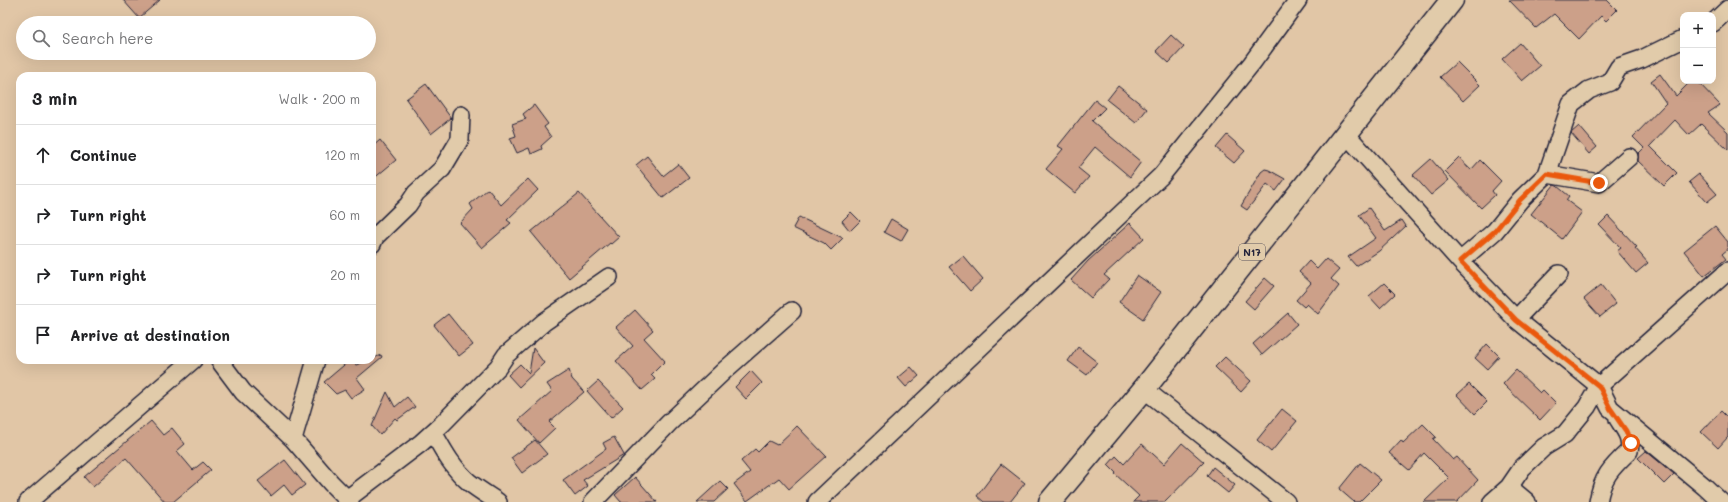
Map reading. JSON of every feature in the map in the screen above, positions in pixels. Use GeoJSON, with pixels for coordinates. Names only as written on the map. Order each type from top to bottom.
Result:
{"type":"FeatureCollection","features":[{"type":"Feature","properties":{"kind":"main road","name":"N17"},"geometry":{"type":"LineString","coordinates":[[1050,502],[1144,389],[1452,0]]}},
{"type":"Feature","properties":{"kind":"street"},"geometry":{"type":"LineString","coordinates":[[817,502],[1161,176],[1247,68],[1298,0]]}},
{"type":"Feature","properties":{"kind":"street"},"geometry":{"type":"LineString","coordinates":[[1716,20],[1728,9]]}},
{"type":"Feature","properties":{"kind":"street"},"geometry":{"type":"LineString","coordinates":[[1460,261],[1495,231],[1520,200],[1547,174],[1571,104],[1589,90],[1610,82],[1619,67],[1642,59],[1680,40]]}},
{"type":"Feature","properties":{"kind":"street"},"geometry":{"type":"LineString","coordinates":[[376,237],[408,205],[416,193],[446,164],[460,139],[461,115]]}},
{"type":"Feature","properties":{"kind":"street"},"geometry":{"type":"LineString","coordinates":[[1346,134],[1460,261],[1516,320],[1599,386],[1610,408],[1626,431],[1631,443],[1629,452],[1616,463],[1601,484],[1598,502]]}},
{"type":"Feature","properties":{"kind":"street"},"geometry":{"type":"LineString","coordinates":[[1547,174],[1599,183],[1629,157]]}},
{"type":"Feature","properties":{"kind":"street"},"geometry":{"type":"LineString","coordinates":[[1510,495],[1522,468],[1544,447],[1565,434],[1586,407],[1599,386],[1728,271]]}},
{"type":"Feature","properties":{"kind":"street"},"geometry":{"type":"LineString","coordinates":[[1516,320],[1559,274]]}},
{"type":"Feature","properties":{"kind":"street"},"geometry":{"type":"LineString","coordinates":[[223,364],[243,392],[293,439],[330,483],[348,501],[433,432],[498,367],[506,355],[544,322],[609,277]]}},
{"type":"Feature","properties":{"kind":"street"},"geometry":{"type":"LineString","coordinates":[[593,502],[643,449],[684,409],[792,311]]}},
{"type":"Feature","properties":{"kind":"street"},"geometry":{"type":"LineString","coordinates":[[28,502],[189,364]]}},
{"type":"Feature","properties":{"kind":"street"},"geometry":{"type":"LineString","coordinates":[[293,439],[315,364]]}},
{"type":"Feature","properties":{"kind":"street"},"geometry":{"type":"LineString","coordinates":[[1144,389],[1286,502]]}},
{"type":"Feature","properties":{"kind":"street"},"geometry":{"type":"LineString","coordinates":[[1610,408],[1721,502]]}},
{"type":"Feature","properties":{"kind":"street"},"geometry":{"type":"LineString","coordinates":[[433,432],[445,454],[459,472],[469,482],[498,502]]}},
{"type":"Feature","properties":{"kind":"street"},"geometry":{"type":"LineString","coordinates":[[1492,502],[1510,495],[1527,502]]}},
{"type":"Feature","properties":{"kind":"building"},"geometry":{"type":"Polygon","coordinates":[[[123,0],[160,0],[141,16],[137,16],[123,0]]]}},
{"type":"Feature","properties":{"kind":"building"},"geometry":{"type":"Polygon","coordinates":[[[1509,0],[1607,0],[1617,10],[1606,21],[1601,16],[1579,39],[1554,14],[1536,28],[1509,0]]]}},
{"type":"Feature","properties":{"kind":"building"},"geometry":{"type":"Polygon","coordinates":[[[1171,35],[1184,47],[1169,63],[1156,51],[1171,35]]]}},
{"type":"Feature","properties":{"kind":"building"},"geometry":{"type":"Polygon","coordinates":[[[1520,43],[1540,66],[1522,81],[1502,59],[1520,43]]]}},
{"type":"Feature","properties":{"kind":"building"},"geometry":{"type":"Polygon","coordinates":[[[1457,62],[1480,85],[1463,101],[1440,77],[1457,62]]]}},
{"type":"Feature","properties":{"kind":"building"},"geometry":{"type":"Polygon","coordinates":[[[1660,74],[1676,96],[1688,84],[1700,84],[1720,105],[1708,113],[1728,132],[1728,150],[1701,124],[1689,135],[1675,120],[1650,146],[1677,173],[1664,186],[1638,161],[1638,154],[1644,148],[1633,137],[1666,103],[1651,81],[1660,74]]]}},
{"type":"Feature","properties":{"kind":"building"},"geometry":{"type":"Polygon","coordinates":[[[426,84],[451,118],[431,134],[406,99],[426,84]]]}},
{"type":"Feature","properties":{"kind":"building"},"geometry":{"type":"Polygon","coordinates":[[[1118,86],[1147,109],[1136,123],[1107,100],[1118,86]]]}},
{"type":"Feature","properties":{"kind":"building"},"geometry":{"type":"Polygon","coordinates":[[[1095,100],[1105,108],[1092,121],[1141,162],[1130,177],[1095,147],[1078,168],[1089,177],[1075,193],[1046,169],[1063,149],[1058,146],[1095,100]]]}},
{"type":"Feature","properties":{"kind":"building"},"geometry":{"type":"Polygon","coordinates":[[[534,105],[548,124],[544,127],[551,137],[541,146],[542,149],[531,154],[529,148],[517,153],[510,138],[516,136],[512,124],[526,119],[523,114],[534,105]]]}},
{"type":"Feature","properties":{"kind":"building"},"geometry":{"type":"Polygon","coordinates":[[[1579,126],[1597,147],[1589,154],[1571,133],[1579,126]]]}},
{"type":"Feature","properties":{"kind":"building"},"geometry":{"type":"Polygon","coordinates":[[[1227,135],[1245,151],[1234,163],[1216,148],[1227,135]]]}},
{"type":"Feature","properties":{"kind":"building"},"geometry":{"type":"Polygon","coordinates":[[[380,140],[396,160],[376,177],[376,144],[380,140]]]}},
{"type":"Feature","properties":{"kind":"building"},"geometry":{"type":"Polygon","coordinates":[[[647,156],[663,176],[678,164],[689,178],[663,198],[636,165],[647,156]]]}},
{"type":"Feature","properties":{"kind":"building"},"geometry":{"type":"Polygon","coordinates":[[[1459,157],[1471,170],[1480,160],[1501,181],[1492,191],[1495,195],[1481,208],[1445,171],[1459,157]]]}},
{"type":"Feature","properties":{"kind":"building"},"geometry":{"type":"Polygon","coordinates":[[[1431,159],[1449,180],[1431,195],[1413,175],[1431,159]]]}},
{"type":"Feature","properties":{"kind":"building"},"geometry":{"type":"Polygon","coordinates":[[[1265,169],[1285,179],[1276,191],[1267,184],[1247,210],[1241,206],[1261,172],[1265,169]]]}},
{"type":"Feature","properties":{"kind":"building"},"geometry":{"type":"Polygon","coordinates":[[[1699,174],[1717,194],[1707,202],[1689,182],[1699,174]]]}},
{"type":"Feature","properties":{"kind":"building"},"geometry":{"type":"Polygon","coordinates":[[[528,179],[538,190],[507,220],[511,223],[482,248],[460,223],[473,209],[470,204],[488,189],[501,205],[528,179]]]}},
{"type":"Feature","properties":{"kind":"building"},"geometry":{"type":"Polygon","coordinates":[[[1554,185],[1569,196],[1566,200],[1582,212],[1562,239],[1531,214],[1554,185]]]}},
{"type":"Feature","properties":{"kind":"building"},"geometry":{"type":"Polygon","coordinates":[[[579,193],[619,237],[569,278],[531,232],[579,193]]]}},
{"type":"Feature","properties":{"kind":"building"},"geometry":{"type":"Polygon","coordinates":[[[1369,208],[1385,231],[1402,220],[1406,226],[1379,251],[1356,266],[1348,257],[1376,238],[1359,215],[1369,208]]]}},
{"type":"Feature","properties":{"kind":"building"},"geometry":{"type":"Polygon","coordinates":[[[851,212],[860,221],[850,231],[842,221],[851,212]]]}},
{"type":"Feature","properties":{"kind":"building"},"geometry":{"type":"Polygon","coordinates":[[[1608,216],[1637,247],[1635,248],[1648,263],[1636,273],[1617,251],[1621,248],[1599,225],[1608,216]]]}},
{"type":"Feature","properties":{"kind":"building"},"geometry":{"type":"Polygon","coordinates":[[[799,217],[843,238],[831,250],[824,243],[793,228],[799,217]]]}},
{"type":"Feature","properties":{"kind":"building"},"geometry":{"type":"Polygon","coordinates":[[[891,219],[908,229],[901,241],[884,232],[891,219]]]}},
{"type":"Feature","properties":{"kind":"building"},"geometry":{"type":"Polygon","coordinates":[[[1130,223],[1144,238],[1104,275],[1109,279],[1091,298],[1071,280],[1088,261],[1130,223]]]}},
{"type":"Feature","properties":{"kind":"building"},"geometry":{"type":"Polygon","coordinates":[[[1715,226],[1728,242],[1728,249],[1722,254],[1726,259],[1704,276],[1684,251],[1715,226]]]}},
{"type":"Feature","properties":{"kind":"building"},"geometry":{"type":"Polygon","coordinates":[[[963,256],[983,279],[970,291],[949,267],[963,256]]]}},
{"type":"Feature","properties":{"kind":"building"},"geometry":{"type":"Polygon","coordinates":[[[1326,259],[1339,270],[1331,279],[1339,286],[1318,314],[1307,304],[1304,307],[1296,300],[1311,283],[1299,272],[1309,261],[1317,269],[1326,259]]]}},
{"type":"Feature","properties":{"kind":"building"},"geometry":{"type":"Polygon","coordinates":[[[1137,275],[1161,292],[1143,319],[1119,302],[1137,275]]]}},
{"type":"Feature","properties":{"kind":"building"},"geometry":{"type":"Polygon","coordinates":[[[1265,278],[1274,286],[1254,309],[1245,301],[1265,278]]]}},
{"type":"Feature","properties":{"kind":"building"},"geometry":{"type":"Polygon","coordinates":[[[1384,283],[1395,294],[1380,308],[1369,296],[1384,283]]]}},
{"type":"Feature","properties":{"kind":"building"},"geometry":{"type":"Polygon","coordinates":[[[1601,285],[1616,304],[1600,317],[1584,299],[1601,285]]]}},
{"type":"Feature","properties":{"kind":"building"},"geometry":{"type":"Polygon","coordinates":[[[635,310],[653,330],[644,338],[665,361],[651,375],[655,379],[642,390],[616,361],[633,346],[616,327],[635,310]]]}},
{"type":"Feature","properties":{"kind":"building"},"geometry":{"type":"Polygon","coordinates":[[[1288,313],[1297,324],[1262,355],[1253,344],[1288,313]]]}},
{"type":"Feature","properties":{"kind":"building"},"geometry":{"type":"Polygon","coordinates":[[[448,314],[473,345],[459,356],[434,325],[448,314]]]}},
{"type":"Feature","properties":{"kind":"building"},"geometry":{"type":"Polygon","coordinates":[[[1487,344],[1499,356],[1487,369],[1475,358],[1487,344]]]}},
{"type":"Feature","properties":{"kind":"building"},"geometry":{"type":"Polygon","coordinates":[[[1078,347],[1097,362],[1087,375],[1068,361],[1078,347]]]}},
{"type":"Feature","properties":{"kind":"building"},"geometry":{"type":"Polygon","coordinates":[[[533,348],[544,363],[519,387],[508,375],[520,364],[529,373],[533,348]]]}},
{"type":"Feature","properties":{"kind":"building"},"geometry":{"type":"Polygon","coordinates":[[[381,355],[382,357],[376,362],[376,357],[381,355]]]}},
{"type":"Feature","properties":{"kind":"building"},"geometry":{"type":"Polygon","coordinates":[[[1225,357],[1251,381],[1241,392],[1215,367],[1225,357]]]}},
{"type":"Feature","properties":{"kind":"building"},"geometry":{"type":"Polygon","coordinates":[[[345,364],[374,364],[357,378],[365,389],[351,398],[345,390],[336,394],[324,382],[345,364]]]}},
{"type":"Feature","properties":{"kind":"building"},"geometry":{"type":"Polygon","coordinates":[[[911,367],[919,376],[906,387],[898,378],[911,367]]]}},
{"type":"Feature","properties":{"kind":"building"},"geometry":{"type":"Polygon","coordinates":[[[569,370],[572,379],[584,392],[549,422],[555,428],[539,443],[519,420],[552,391],[547,384],[569,370]]]}},
{"type":"Feature","properties":{"kind":"building"},"geometry":{"type":"Polygon","coordinates":[[[1516,370],[1540,393],[1543,390],[1556,403],[1540,420],[1503,384],[1516,370]]]}},
{"type":"Feature","properties":{"kind":"building"},"geometry":{"type":"Polygon","coordinates":[[[751,371],[762,383],[746,399],[735,387],[751,371]]]}},
{"type":"Feature","properties":{"kind":"building"},"geometry":{"type":"Polygon","coordinates":[[[598,381],[623,407],[611,418],[587,391],[598,381]]]}},
{"type":"Feature","properties":{"kind":"building"},"geometry":{"type":"Polygon","coordinates":[[[1469,384],[1487,402],[1475,414],[1457,395],[1469,384]]]}},
{"type":"Feature","properties":{"kind":"building"},"geometry":{"type":"Polygon","coordinates":[[[387,392],[395,407],[407,397],[415,407],[397,420],[395,418],[380,435],[372,426],[387,392]]]}},
{"type":"Feature","properties":{"kind":"building"},"geometry":{"type":"Polygon","coordinates":[[[1282,409],[1297,421],[1271,452],[1257,440],[1282,409]]]}},
{"type":"Feature","properties":{"kind":"building"},"geometry":{"type":"Polygon","coordinates":[[[1721,411],[1728,418],[1728,437],[1718,448],[1701,432],[1721,411]]]}},
{"type":"Feature","properties":{"kind":"building"},"geometry":{"type":"Polygon","coordinates":[[[151,421],[163,435],[172,428],[185,444],[177,451],[193,470],[203,462],[211,470],[173,502],[165,502],[126,458],[93,487],[84,477],[151,421]]]}},
{"type":"Feature","properties":{"kind":"building"},"geometry":{"type":"Polygon","coordinates":[[[1423,424],[1436,437],[1433,439],[1453,460],[1457,457],[1478,480],[1457,502],[1424,502],[1449,478],[1424,453],[1409,470],[1389,453],[1401,440],[1403,443],[1423,424]]]}},
{"type":"Feature","properties":{"kind":"building"},"geometry":{"type":"Polygon","coordinates":[[[797,426],[826,456],[789,489],[779,478],[747,501],[734,484],[750,472],[741,461],[755,449],[758,452],[769,441],[777,445],[797,426]]]}},
{"type":"Feature","properties":{"kind":"building"},"geometry":{"type":"Polygon","coordinates":[[[614,437],[624,455],[583,480],[588,486],[575,496],[563,480],[606,449],[603,443],[614,437]]]}},
{"type":"Feature","properties":{"kind":"building"},"geometry":{"type":"Polygon","coordinates":[[[535,440],[547,454],[522,473],[511,458],[535,440]]]}},
{"type":"Feature","properties":{"kind":"building"},"geometry":{"type":"Polygon","coordinates":[[[1182,443],[1204,462],[1165,502],[1133,502],[1139,496],[1115,474],[1116,473],[1108,465],[1116,456],[1124,464],[1142,444],[1164,464],[1182,443]]]}},
{"type":"Feature","properties":{"kind":"building"},"geometry":{"type":"Polygon","coordinates":[[[1646,451],[1674,474],[1664,484],[1638,458],[1646,451]]]}},
{"type":"Feature","properties":{"kind":"building"},"geometry":{"type":"Polygon","coordinates":[[[285,460],[305,485],[292,495],[284,485],[271,496],[258,481],[285,460]]]}},
{"type":"Feature","properties":{"kind":"building"},"geometry":{"type":"Polygon","coordinates":[[[1360,463],[1381,480],[1359,502],[1354,502],[1339,489],[1360,463]]]}},
{"type":"Feature","properties":{"kind":"building"},"geometry":{"type":"Polygon","coordinates":[[[1001,464],[1025,483],[1010,502],[984,502],[977,496],[1001,464]]]}},
{"type":"Feature","properties":{"kind":"building"},"geometry":{"type":"Polygon","coordinates":[[[1213,467],[1235,485],[1228,493],[1207,476],[1213,467]]]}},
{"type":"Feature","properties":{"kind":"building"},"geometry":{"type":"Polygon","coordinates":[[[635,477],[657,502],[621,502],[615,495],[635,477]]]}},
{"type":"Feature","properties":{"kind":"building"},"geometry":{"type":"Polygon","coordinates":[[[720,481],[728,489],[714,502],[697,502],[720,481]]]}},
{"type":"Feature","properties":{"kind":"route"},"geometry":{"type":"LineString","coordinates":[[1599,183],[1547,174],[1520,200],[1495,231],[1460,261],[1516,320],[1599,386],[1610,408],[1626,431],[1631,443]]}}]}
